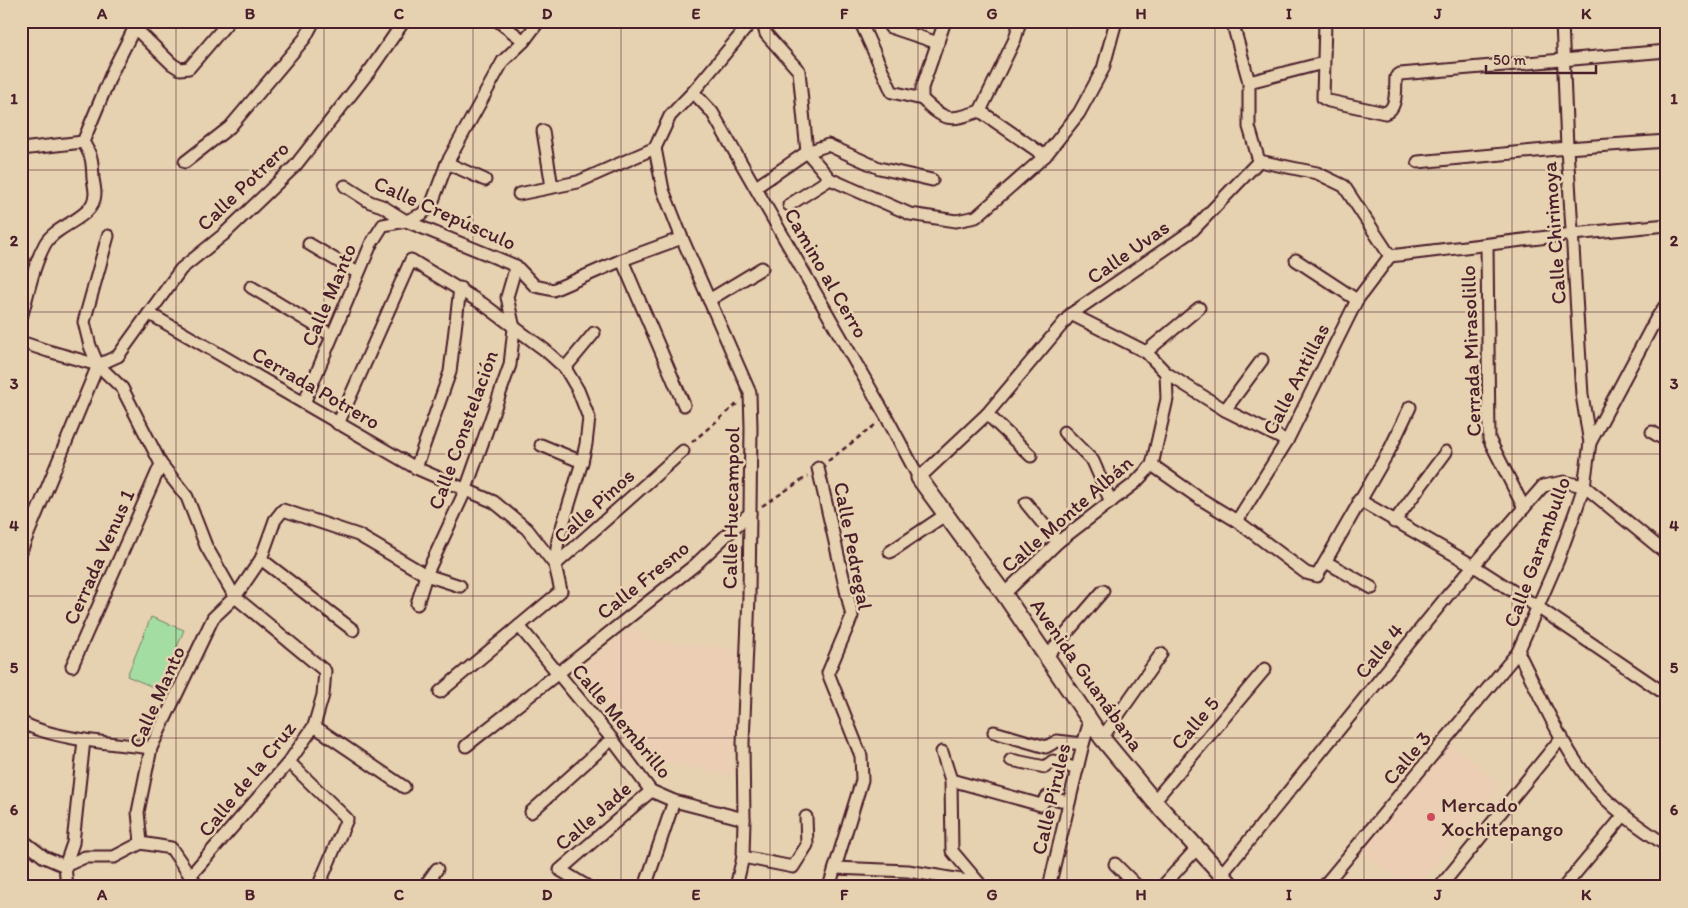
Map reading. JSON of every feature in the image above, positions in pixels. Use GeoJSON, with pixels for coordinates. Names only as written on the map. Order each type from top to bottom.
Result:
{"type":"FeatureCollection","features":[{"type":"Feature","properties":{"kind":"street"},"geometry":{"type":"LineString","coordinates":[[83,142],[113,70],[137,25],[172,64],[180,69],[189,68],[229,21]]}},
{"type":"Feature","properties":{"kind":"street"},"geometry":{"type":"LineString","coordinates":[[185,162],[230,126],[305,38],[314,21]]}},
{"type":"Feature","properties":{"kind":"street","name":"Calle Potrero"},"geometry":{"type":"LineString","coordinates":[[98,365],[118,356],[181,269],[223,235],[295,166],[371,69],[404,21]]}},
{"type":"Feature","properties":{"kind":"street"},"geometry":{"type":"LineString","coordinates":[[498,21],[524,40]]}},
{"type":"Feature","properties":{"kind":"street"},"geometry":{"type":"LineString","coordinates":[[406,221],[422,214],[432,203],[447,162],[503,61],[524,40],[539,21]]}},
{"type":"Feature","properties":{"kind":"street"},"geometry":{"type":"LineString","coordinates":[[519,194],[578,182],[655,148],[670,116],[693,92],[752,21]]}},
{"type":"Feature","properties":{"kind":"street"},"geometry":{"type":"LineString","coordinates":[[762,21],[766,34],[799,71],[807,152],[830,179],[910,214],[956,221],[976,217],[1045,156],[1079,113],[1103,69],[1116,21]]}},
{"type":"Feature","properties":{"kind":"street"},"geometry":{"type":"LineString","coordinates":[[860,21],[892,92],[922,99],[938,115],[955,119],[980,111],[1015,39],[1020,21]]}},
{"type":"Feature","properties":{"kind":"street"},"geometry":{"type":"LineString","coordinates":[[922,99],[922,88],[945,21]]}},
{"type":"Feature","properties":{"kind":"street"},"geometry":{"type":"LineString","coordinates":[[1232,21],[1249,82],[1249,127],[1260,161],[1318,173],[1344,186],[1390,256],[1573,234],[1667,226]]}},
{"type":"Feature","properties":{"kind":"street"},"geometry":{"type":"LineString","coordinates":[[1325,21],[1323,98],[1329,102],[1385,113],[1394,107],[1397,75],[1667,51]]}},
{"type":"Feature","properties":{"kind":"street","name":"Calle Chirimoya"},"geometry":{"type":"LineString","coordinates":[[1562,21],[1567,148],[1582,395],[1590,443]]}},
{"type":"Feature","properties":{"kind":"street"},"geometry":{"type":"LineString","coordinates":[[890,27],[938,43]]}},
{"type":"Feature","properties":{"kind":"street"},"geometry":{"type":"LineString","coordinates":[[1249,82],[1323,63]]}},
{"type":"Feature","properties":{"kind":"street","name":"Camino al Cerro"},"geometry":{"type":"LineString","coordinates":[[693,92],[712,112],[920,478]]}},
{"type":"Feature","properties":{"kind":"street"},"geometry":{"type":"LineString","coordinates":[[980,111],[1045,156]]}},
{"type":"Feature","properties":{"kind":"street"},"geometry":{"type":"LineString","coordinates":[[543,131],[552,187]]}},
{"type":"Feature","properties":{"kind":"street"},"geometry":{"type":"LineString","coordinates":[[1418,162],[1667,141]]}},
{"type":"Feature","properties":{"kind":"street"},"geometry":{"type":"LineString","coordinates":[[21,149],[83,142]]}},
{"type":"Feature","properties":{"kind":"street"},"geometry":{"type":"LineString","coordinates":[[21,318],[39,256],[45,243],[55,232],[90,208],[95,196],[91,156],[83,142]]}},
{"type":"Feature","properties":{"kind":"street"},"geometry":{"type":"LineString","coordinates":[[756,187],[807,152],[828,144],[878,168],[932,180]]}},
{"type":"Feature","properties":{"kind":"street","name":"Calle Huecampool"},"geometry":{"type":"LineString","coordinates":[[655,148],[663,190],[750,393],[749,596],[743,743],[743,857],[736,887]]}},
{"type":"Feature","properties":{"kind":"street","name":"Calle Uvas"},"geometry":{"type":"LineString","coordinates":[[920,478],[987,414],[1071,314],[1193,230],[1260,161]]}},
{"type":"Feature","properties":{"kind":"street"},"geometry":{"type":"LineString","coordinates":[[447,162],[485,180]]}},
{"type":"Feature","properties":{"kind":"street"},"geometry":{"type":"LineString","coordinates":[[789,205],[830,179]]}},
{"type":"Feature","properties":{"kind":"street","name":"Calle Crepúsculo"},"geometry":{"type":"LineString","coordinates":[[345,186],[406,221],[516,266],[535,286],[553,290],[622,260]]}},
{"type":"Feature","properties":{"kind":"street","name":"Calle Manto"},"geometry":{"type":"LineString","coordinates":[[304,403],[331,335],[371,244],[382,225],[406,221]]}},
{"type":"Feature","properties":{"kind":"street"},"geometry":{"type":"LineString","coordinates":[[108,236],[84,322],[90,346],[98,365],[122,388],[161,464],[188,498],[206,546],[234,597]]}},
{"type":"Feature","properties":{"kind":"street"},"geometry":{"type":"LineString","coordinates":[[682,238],[622,260],[684,405]]}},
{"type":"Feature","properties":{"kind":"street"},"geometry":{"type":"LineString","coordinates":[[310,244],[358,273]]}},
{"type":"Feature","properties":{"kind":"street","name":"Cerrada Mirasolillo"},"geometry":{"type":"LineString","coordinates":[[1487,244],[1489,439],[1524,508]]}},
{"type":"Feature","properties":{"kind":"street","name":"Calle Antillas"},"geometry":{"type":"LineString","coordinates":[[1237,521],[1287,441],[1357,300],[1390,256]]}},
{"type":"Feature","properties":{"kind":"street"},"geometry":{"type":"LineString","coordinates":[[338,424],[411,260],[460,288],[545,350],[565,368],[578,390],[589,418],[582,462],[558,540],[555,565]]}},
{"type":"Feature","properties":{"kind":"street"},"geometry":{"type":"LineString","coordinates":[[1296,260],[1357,300]]}},
{"type":"Feature","properties":{"kind":"street","name":"Calle Constelación"},"geometry":{"type":"LineString","coordinates":[[418,604],[426,575],[466,489],[510,365],[514,328],[507,297],[516,266]]}},
{"type":"Feature","properties":{"kind":"street"},"geometry":{"type":"LineString","coordinates":[[709,300],[762,268]]}},
{"type":"Feature","properties":{"kind":"street"},"geometry":{"type":"LineString","coordinates":[[251,287],[331,335]]}},
{"type":"Feature","properties":{"kind":"street"},"geometry":{"type":"LineString","coordinates":[[416,468],[450,372],[460,288]]}},
{"type":"Feature","properties":{"kind":"street","name":"Calle Garambullo"},"geometry":{"type":"LineString","coordinates":[[1518,652],[1539,608],[1584,486],[1590,443],[1656,319],[1667,303]]}},
{"type":"Feature","properties":{"kind":"street"},"geometry":{"type":"LineString","coordinates":[[1146,352],[1199,308]]}},
{"type":"Feature","properties":{"kind":"street","name":"Cerrada Potrero"},"geometry":{"type":"LineString","coordinates":[[150,314],[416,468],[494,502],[527,529],[555,565]]}},
{"type":"Feature","properties":{"kind":"street"},"geometry":{"type":"LineString","coordinates":[[1071,314],[1146,352],[1166,373],[1226,410],[1287,441]]}},
{"type":"Feature","properties":{"kind":"street"},"geometry":{"type":"LineString","coordinates":[[565,368],[594,333]]}},
{"type":"Feature","properties":{"kind":"street"},"geometry":{"type":"LineString","coordinates":[[21,342],[98,365]]}},
{"type":"Feature","properties":{"kind":"street"},"geometry":{"type":"LineString","coordinates":[[1226,410],[1262,360]]}},
{"type":"Feature","properties":{"kind":"street"},"geometry":{"type":"LineString","coordinates":[[21,551],[98,365]]}},
{"type":"Feature","properties":{"kind":"street","name":"Calle Monte Albán"},"geometry":{"type":"LineString","coordinates":[[1004,594],[1058,542],[1135,484],[1152,465],[1167,399],[1166,373]]}},
{"type":"Feature","properties":{"kind":"street"},"geometry":{"type":"LineString","coordinates":[[1152,465],[1198,498],[1237,521],[1306,572],[1317,576],[1390,449],[1410,407]]}},
{"type":"Feature","properties":{"kind":"street"},"geometry":{"type":"LineString","coordinates":[[987,414],[1031,456]]}},
{"type":"Feature","properties":{"kind":"street"},"geometry":{"type":"LineString","coordinates":[[1064,432],[1093,461],[1111,502]]}},
{"type":"Feature","properties":{"kind":"street"},"geometry":{"type":"LineString","coordinates":[[1652,432],[1667,440]]}},
{"type":"Feature","properties":{"kind":"street"},"geometry":{"type":"LineString","coordinates":[[541,445],[582,462]]}},
{"type":"Feature","properties":{"kind":"street","name":"Calle Pinos"},"geometry":{"type":"LineString","coordinates":[[440,692],[562,591],[555,565],[682,451]]}},
{"type":"Feature","properties":{"kind":"street"},"geometry":{"type":"LineString","coordinates":[[1394,522],[1446,452]]}},
{"type":"Feature","properties":{"kind":"street","name":"Cerrada Venus 1"},"geometry":{"type":"LineString","coordinates":[[72,666],[161,464]]}},
{"type":"Feature","properties":{"kind":"street","name":"Calle Pedregal"},"geometry":{"type":"LineString","coordinates":[[818,468],[852,616],[828,673],[861,756],[862,780],[829,887]]}},
{"type":"Feature","properties":{"kind":"street","name":"Avenida Guanábana"},"geometry":{"type":"LineString","coordinates":[[920,478],[1004,594],[1102,738],[1154,802],[1233,887]]}},
{"type":"Feature","properties":{"kind":"street","name":"Calle 4"},"geometry":{"type":"LineString","coordinates":[[1221,875],[1448,595],[1543,486],[1564,482],[1584,486]]}},
{"type":"Feature","properties":{"kind":"street"},"geometry":{"type":"LineString","coordinates":[[1584,486],[1667,554]]}},
{"type":"Feature","properties":{"kind":"street"},"geometry":{"type":"LineString","coordinates":[[1359,500],[1394,522],[1474,566],[1667,695]]}},
{"type":"Feature","properties":{"kind":"street"},"geometry":{"type":"LineString","coordinates":[[1026,503],[1058,542]]}},
{"type":"Feature","properties":{"kind":"street","name":"Calle Manto"},"geometry":{"type":"LineString","coordinates":[[140,844],[138,812],[150,748],[214,618],[234,597],[261,559],[275,520],[283,510],[358,535],[426,575]]}},
{"type":"Feature","properties":{"kind":"street","name":"Calle Fresno"},"geometry":{"type":"LineString","coordinates":[[466,746],[695,565],[750,513]]}},
{"type":"Feature","properties":{"kind":"street"},"geometry":{"type":"LineString","coordinates":[[890,552],[945,514]]}},
{"type":"Feature","properties":{"kind":"street"},"geometry":{"type":"LineString","coordinates":[[261,559],[353,630]]}},
{"type":"Feature","properties":{"kind":"street"},"geometry":{"type":"LineString","coordinates":[[1326,562],[1372,588]]}},
{"type":"Feature","properties":{"kind":"street"},"geometry":{"type":"LineString","coordinates":[[426,575],[460,586]]}},
{"type":"Feature","properties":{"kind":"street"},"geometry":{"type":"LineString","coordinates":[[1046,657],[1103,591]]}},
{"type":"Feature","properties":{"kind":"street","name":"Calle de la Cruz"},"geometry":{"type":"LineString","coordinates":[[190,876],[289,762],[314,726],[323,695],[325,671],[234,597]]}},
{"type":"Feature","properties":{"kind":"street","name":"Calle Membrillo"},"geometry":{"type":"LineString","coordinates":[[519,626],[612,739],[651,791],[674,800],[744,819]]}},
{"type":"Feature","properties":{"kind":"street"},"geometry":{"type":"LineString","coordinates":[[1518,652],[1562,738],[1594,787],[1624,815],[1667,846]]}},
{"type":"Feature","properties":{"kind":"street","name":"Calle 3"},"geometry":{"type":"LineString","coordinates":[[1323,887],[1518,652]]}},
{"type":"Feature","properties":{"kind":"street"},"geometry":{"type":"LineString","coordinates":[[1102,738],[1161,654]]}},
{"type":"Feature","properties":{"kind":"street","name":"Calle 5"},"geometry":{"type":"LineString","coordinates":[[1154,802],[1265,669]]}},
{"type":"Feature","properties":{"kind":"street","name":"Calle Pirules"},"geometry":{"type":"LineString","coordinates":[[1049,887],[1090,721]]}},
{"type":"Feature","properties":{"kind":"street"},"geometry":{"type":"LineString","coordinates":[[21,722],[32,728],[84,740],[150,748]]}},
{"type":"Feature","properties":{"kind":"street"},"geometry":{"type":"LineString","coordinates":[[314,726],[404,787]]}},
{"type":"Feature","properties":{"kind":"street"},"geometry":{"type":"LineString","coordinates":[[994,732],[1046,747],[1057,740],[1083,744]]}},
{"type":"Feature","properties":{"kind":"street"},"geometry":{"type":"LineString","coordinates":[[1440,887],[1562,738]]}},
{"type":"Feature","properties":{"kind":"street"},"geometry":{"type":"LineString","coordinates":[[531,812],[612,739]]}},
{"type":"Feature","properties":{"kind":"street"},"geometry":{"type":"LineString","coordinates":[[67,887],[65,866],[73,843],[84,740]]}},
{"type":"Feature","properties":{"kind":"street"},"geometry":{"type":"LineString","coordinates":[[942,752],[951,780],[952,851],[979,885]]}},
{"type":"Feature","properties":{"kind":"street"},"geometry":{"type":"LineString","coordinates":[[1011,760],[1046,767],[1053,761],[1077,769]]}},
{"type":"Feature","properties":{"kind":"street"},"geometry":{"type":"LineString","coordinates":[[289,762],[347,819],[318,887]]}},
{"type":"Feature","properties":{"kind":"street"},"geometry":{"type":"LineString","coordinates":[[951,780],[1041,805],[1047,797],[1069,802]]}},
{"type":"Feature","properties":{"kind":"street","name":"Calle Jade"},"geometry":{"type":"LineString","coordinates":[[588,887],[560,870],[651,791]]}},
{"type":"Feature","properties":{"kind":"street"},"geometry":{"type":"LineString","coordinates":[[645,887],[674,800]]}},
{"type":"Feature","properties":{"kind":"street"},"geometry":{"type":"LineString","coordinates":[[1564,887],[1624,815]]}},
{"type":"Feature","properties":{"kind":"street"},"geometry":{"type":"LineString","coordinates":[[743,857],[794,867],[807,845],[806,817]]}},
{"type":"Feature","properties":{"kind":"street"},"geometry":{"type":"LineString","coordinates":[[21,839],[44,857],[65,866],[85,857],[114,857],[140,844],[171,848],[198,887]]}},
{"type":"Feature","properties":{"kind":"street"},"geometry":{"type":"LineString","coordinates":[[1162,887],[1197,848]]}},
{"type":"Feature","properties":{"kind":"street"},"geometry":{"type":"LineString","coordinates":[[1116,864],[1138,887]]}},
{"type":"Feature","properties":{"kind":"street"},"geometry":{"type":"LineString","coordinates":[[835,868],[908,871],[979,885]]}},
{"type":"Feature","properties":{"kind":"street"},"geometry":{"type":"LineString","coordinates":[[424,887],[437,869]]}},
{"type":"Feature","properties":{"kind":"path"},"geometry":{"type":"LineString","coordinates":[[682,451],[750,393]]}},
{"type":"Feature","properties":{"kind":"shaded area"},"geometry":{"type":"Polygon","coordinates":[[[634,627],[648,641],[736,649],[732,776],[637,755],[571,673],[634,627]]]}},
{"type":"Feature","properties":{"kind":"shaded area","name":"Mercado Xochitepango"},"geometry":{"type":"Polygon","coordinates":[[[1451,743],[1500,785],[1417,887],[1407,887],[1360,850],[1451,743]]]}},
{"type":"Feature","properties":{"kind":"green space"},"geometry":{"type":"Polygon","coordinates":[[[151,617],[184,630],[160,690],[127,676],[151,617]]]}},
{"type":"Feature","properties":{"kind":"place","name":"Mercado Xochitepango"},"geometry":{"type":"Point","coordinates":[1431,817]}}]}
